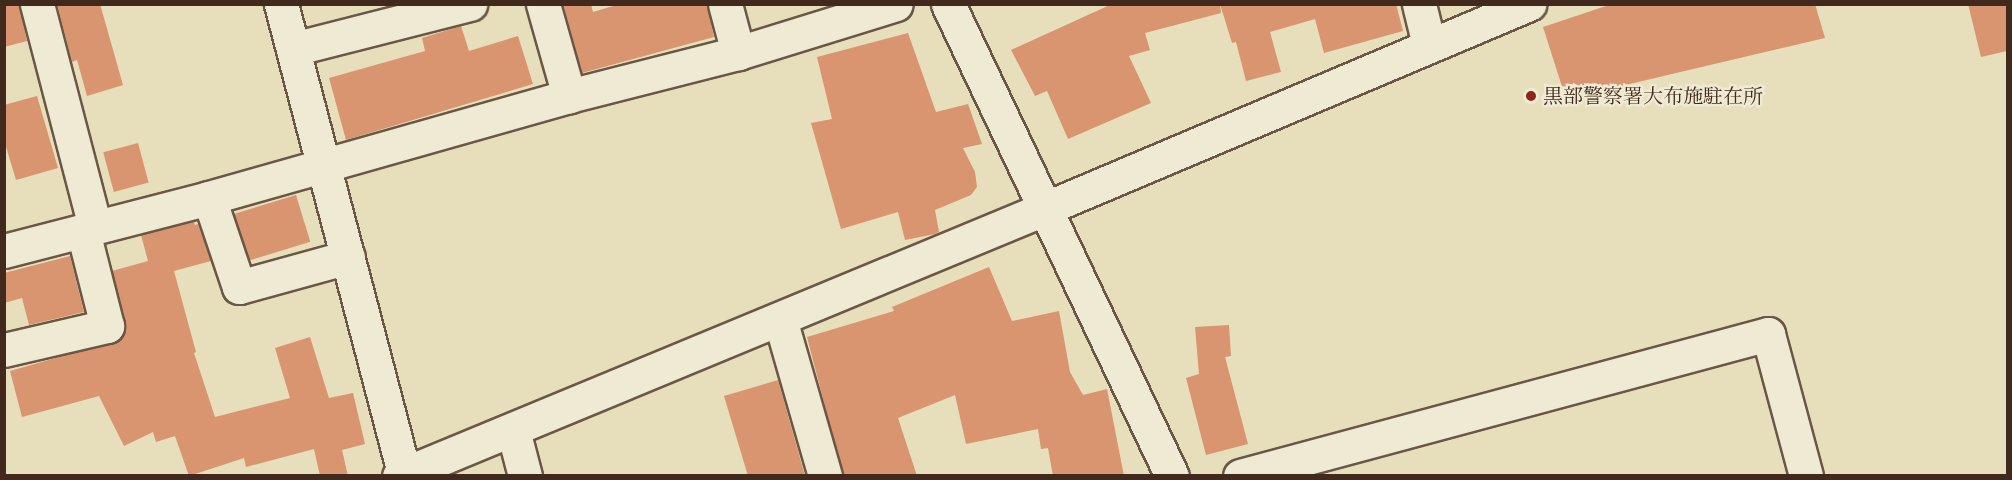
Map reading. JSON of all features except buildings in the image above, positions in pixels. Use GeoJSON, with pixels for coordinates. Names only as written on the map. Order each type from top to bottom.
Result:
{"type":"FeatureCollection","features":[{"type":"Feature","properties":{"kind":"street"},"geometry":{"type":"LineString","coordinates":[[4,350],[107,326],[89,229],[37,4]]}},
{"type":"Feature","properties":{"kind":"street"},"geometry":{"type":"LineString","coordinates":[[281,4],[403,475],[1044,209],[1529,4]]}},
{"type":"Feature","properties":{"kind":"street"},"geometry":{"type":"LineString","coordinates":[[293,49],[470,4]]}},
{"type":"Feature","properties":{"kind":"street"},"geometry":{"type":"LineString","coordinates":[[543,4],[569,96]]}},
{"type":"Feature","properties":{"kind":"street"},"geometry":{"type":"LineString","coordinates":[[725,4],[738,53]]}},
{"type":"Feature","properties":{"kind":"street"},"geometry":{"type":"LineString","coordinates":[[4,251],[209,198],[569,96],[738,53],[896,4]]}},
{"type":"Feature","properties":{"kind":"street"},"geometry":{"type":"LineString","coordinates":[[948,4],[1172,476]]}},
{"type":"Feature","properties":{"kind":"street"},"geometry":{"type":"LineString","coordinates":[[1419,4],[1429,45]]}},
{"type":"Feature","properties":{"kind":"street"},"geometry":{"type":"LineString","coordinates":[[209,198],[239,287],[348,257]]}},
{"type":"Feature","properties":{"kind":"street"},"geometry":{"type":"LineString","coordinates":[[780,319],[825,476]]}},
{"type":"Feature","properties":{"kind":"street"},"geometry":{"type":"LineString","coordinates":[[1240,476],[1768,334],[1806,476]]}},
{"type":"Feature","properties":{"kind":"street"},"geometry":{"type":"LineString","coordinates":[[513,430],[525,476]]}},
{"type":"Feature","properties":{"kind":"place","name":"黒部警察署大布施駐在所"},"geometry":{"type":"Point","coordinates":[1531,96]}}]}
